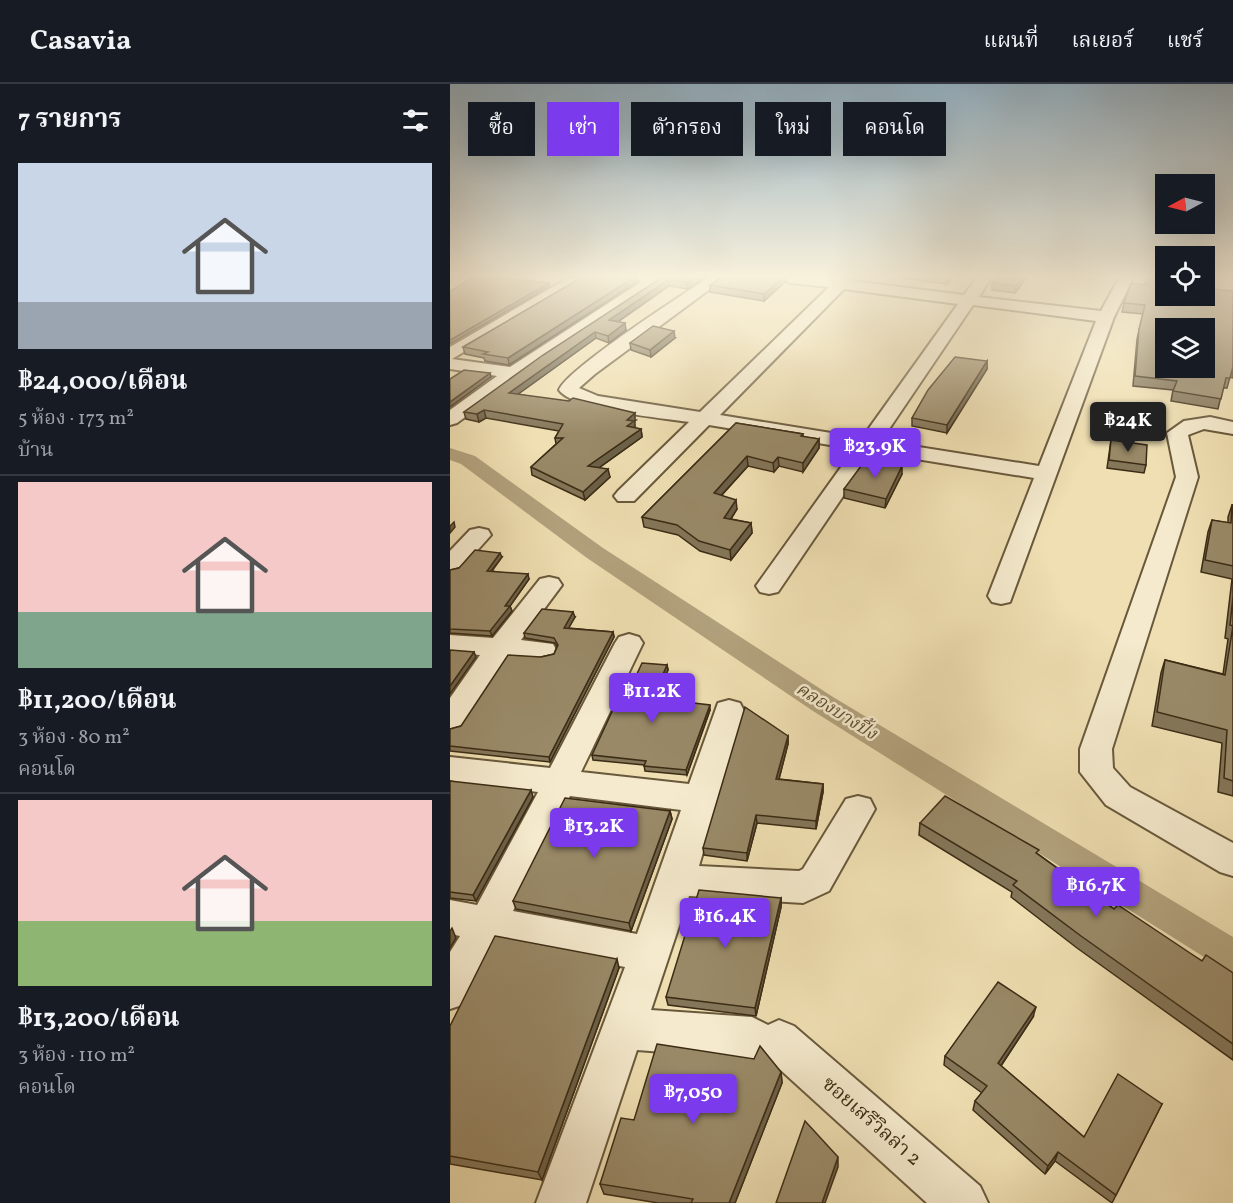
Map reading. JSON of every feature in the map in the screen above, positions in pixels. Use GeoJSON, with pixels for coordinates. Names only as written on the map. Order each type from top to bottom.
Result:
{"type":"FeatureCollection","features":[{"type":"Feature","properties":{"kind":"street"},"geometry":{"type":"LineString","coordinates":[[450,354],[490,330]]}},
{"type":"Feature","properties":{"kind":"street"},"geometry":{"type":"LineString","coordinates":[[450,419],[575,330]]}},
{"type":"Feature","properties":{"kind":"street"},"geometry":{"type":"LineString","coordinates":[[644,330],[588,370],[571,384],[569,390],[576,395],[595,400],[1048,474]]}},
{"type":"Feature","properties":{"kind":"street"},"geometry":{"type":"LineString","coordinates":[[626,496],[792,330]]}},
{"type":"Feature","properties":{"kind":"street"},"geometry":{"type":"LineString","coordinates":[[769,586],[946,330]]}},
{"type":"Feature","properties":{"kind":"street"},"geometry":{"type":"LineString","coordinates":[[1001,596],[1101,330]]}},
{"type":"Feature","properties":{"kind":"street"},"geometry":{"type":"LineString","coordinates":[[450,363],[517,373]]}},
{"type":"Feature","properties":{"kind":"street"},"geometry":{"type":"LineString","coordinates":[[1233,428],[1214,423],[1192,423],[1177,433],[1187,477],[1096,749],[1096,772],[1118,796],[1233,861]]}},
{"type":"Feature","properties":{"kind":"street"},"geometry":{"type":"LineString","coordinates":[[450,566],[479,535]]}},
{"type":"Feature","properties":{"kind":"street"},"geometry":{"type":"LineString","coordinates":[[450,722],[500,648],[549,585]]}},
{"type":"Feature","properties":{"kind":"street"},"geometry":{"type":"LineString","coordinates":[[450,990],[489,923],[561,784],[629,643]]}},
{"type":"Feature","properties":{"kind":"street"},"geometry":{"type":"LineString","coordinates":[[450,644],[543,651]]}},
{"type":"Feature","properties":{"kind":"street"},"geometry":{"type":"LineString","coordinates":[[561,1203],[575,1158],[625,1029],[651,954],[729,711]]}},
{"type":"Feature","properties":{"kind":"street"},"geometry":{"type":"LineString","coordinates":[[450,770],[702,799]]}},
{"type":"Feature","properties":{"kind":"street"},"geometry":{"type":"LineString","coordinates":[[676,880],[803,887],[816,880],[858,809]]}},
{"type":"Feature","properties":{"kind":"street"},"geometry":{"type":"LineString","coordinates":[[450,917],[651,954]]}},
{"type":"Feature","properties":{"kind":"street","name":"ซอยเสรีวิลล่า 2"},"geometry":{"type":"LineString","coordinates":[[625,1029],[766,1040],[963,1203]]}},
{"type":"Feature","properties":{"kind":"building"},"geometry":{"type":"Polygon","coordinates":[[[450,330],[467,330],[450,340],[450,330]]]}},
{"type":"Feature","properties":{"kind":"building"},"geometry":{"type":"Polygon","coordinates":[[[492,330],[551,330],[508,358],[483,354],[488,352],[463,347],[492,330]]]}},
{"type":"Feature","properties":{"kind":"building"},"geometry":{"type":"Polygon","coordinates":[[[581,330],[616,330],[608,336],[595,332],[509,393],[569,401],[573,398],[635,413],[627,420],[634,421],[627,426],[641,429],[588,466],[608,469],[583,492],[531,467],[563,438],[555,438],[563,424],[484,410],[477,414],[464,412],[581,330]]]}},
{"type":"Feature","properties":{"kind":"building"},"geometry":{"type":"Polygon","coordinates":[[[647,330],[674,331],[650,350],[630,343],[647,330]]]}},
{"type":"Feature","properties":{"kind":"building"},"geometry":{"type":"Polygon","coordinates":[[[1139,330],[1155,330],[1155,378],[1215,378],[1215,330],[1233,330],[1233,367],[1230,378],[1226,378],[1221,399],[1173,391],[1177,381],[1135,376],[1139,330]]]}},
{"type":"Feature","properties":{"kind":"building"},"geometry":{"type":"Polygon","coordinates":[[[955,357],[987,361],[947,425],[912,418],[928,390],[955,357]]]}},
{"type":"Feature","properties":{"kind":"building"},"geometry":{"type":"Polygon","coordinates":[[[464,370],[490,373],[450,402],[450,379],[464,370]]]}},
{"type":"Feature","properties":{"kind":"building"},"geometry":{"type":"Polygon","coordinates":[[[736,423],[803,434],[801,436],[819,439],[803,463],[778,457],[773,463],[747,456],[714,493],[736,500],[724,518],[751,523],[730,550],[699,541],[677,525],[642,517],[736,423]]]}},
{"type":"Feature","properties":{"kind":"building"},"geometry":{"type":"Polygon","coordinates":[[[1111,440],[1147,445],[1146,465],[1109,460],[1111,440]]]}},
{"type":"Feature","properties":{"kind":"building"},"geometry":{"type":"Polygon","coordinates":[[[872,461],[902,466],[886,499],[844,489],[861,466],[867,466],[872,461]]]}},
{"type":"Feature","properties":{"kind":"building"},"geometry":{"type":"Polygon","coordinates":[[[1232,505],[1233,566],[1205,560],[1212,520],[1231,523],[1232,505]]]}},
{"type":"Feature","properties":{"kind":"building"},"geometry":{"type":"Polygon","coordinates":[[[475,550],[500,553],[487,571],[528,574],[505,606],[510,606],[490,631],[450,629],[450,570],[459,568],[475,550]]]}},
{"type":"Feature","properties":{"kind":"building"},"geometry":{"type":"Polygon","coordinates":[[[1233,597],[1233,626],[1230,625],[1233,597]]]}},
{"type":"Feature","properties":{"kind":"building"},"geometry":{"type":"Polygon","coordinates":[[[542,609],[573,612],[564,628],[613,632],[549,757],[450,746],[450,729],[461,726],[508,655],[541,657],[554,654],[558,645],[554,638],[524,633],[542,609]]]}},
{"type":"Feature","properties":{"kind":"building"},"geometry":{"type":"Polygon","coordinates":[[[1233,626],[1233,781],[1224,778],[1227,730],[1157,712],[1165,660],[1225,675],[1233,626]]]}},
{"type":"Feature","properties":{"kind":"building"},"geometry":{"type":"Polygon","coordinates":[[[450,650],[474,652],[450,686],[450,650]]]}},
{"type":"Feature","properties":{"kind":"building"},"geometry":{"type":"Polygon","coordinates":[[[642,663],[667,665],[661,679],[668,680],[659,699],[710,705],[686,770],[644,766],[646,761],[592,755],[629,675],[636,676],[642,663]]]}},
{"type":"Feature","properties":{"kind":"building"},"geometry":{"type":"Polygon","coordinates":[[[745,707],[788,736],[776,779],[823,784],[816,821],[756,815],[747,853],[703,848],[745,707]]]}},
{"type":"Feature","properties":{"kind":"building"},"geometry":{"type":"Polygon","coordinates":[[[450,781],[531,790],[473,895],[450,892],[450,781]]]}},
{"type":"Feature","properties":{"kind":"building"},"geometry":{"type":"Polygon","coordinates":[[[945,796],[1039,850],[1036,853],[1114,909],[1118,905],[1202,961],[1206,955],[1233,973],[1233,1044],[1013,885],[1017,881],[920,823],[945,796]]]}},
{"type":"Feature","properties":{"kind":"building"},"geometry":{"type":"Polygon","coordinates":[[[565,798],[670,811],[629,923],[513,901],[565,798]]]}},
{"type":"Feature","properties":{"kind":"building"},"geometry":{"type":"Polygon","coordinates":[[[699,890],[781,898],[755,1008],[666,997],[699,890]]]}},
{"type":"Feature","properties":{"kind":"building"},"geometry":{"type":"Polygon","coordinates":[[[495,936],[617,959],[538,1172],[450,1156],[450,1026],[495,936]]]}},
{"type":"Feature","properties":{"kind":"building"},"geometry":{"type":"Polygon","coordinates":[[[998,982],[1036,1007],[998,1063],[1084,1137],[1118,1074],[1162,1104],[1116,1195],[1058,1152],[1048,1166],[975,1101],[987,1086],[945,1056],[998,982]]]}},
{"type":"Feature","properties":{"kind":"building"},"geometry":{"type":"Polygon","coordinates":[[[657,1044],[754,1059],[760,1046],[781,1072],[729,1203],[691,1203],[693,1199],[600,1184],[621,1118],[634,1120],[657,1044]]]}},
{"type":"Feature","properties":{"kind":"building"},"geometry":{"type":"Polygon","coordinates":[[[805,1121],[838,1157],[822,1203],[776,1203],[805,1121]]]}},
{"type":"Feature","properties":{"kind":"waterway","name":"คลองบางปิ้ง"},"geometry":{"type":"LineString","coordinates":[[450,454],[468,460],[595,553],[823,704],[1233,956]]}}]}
